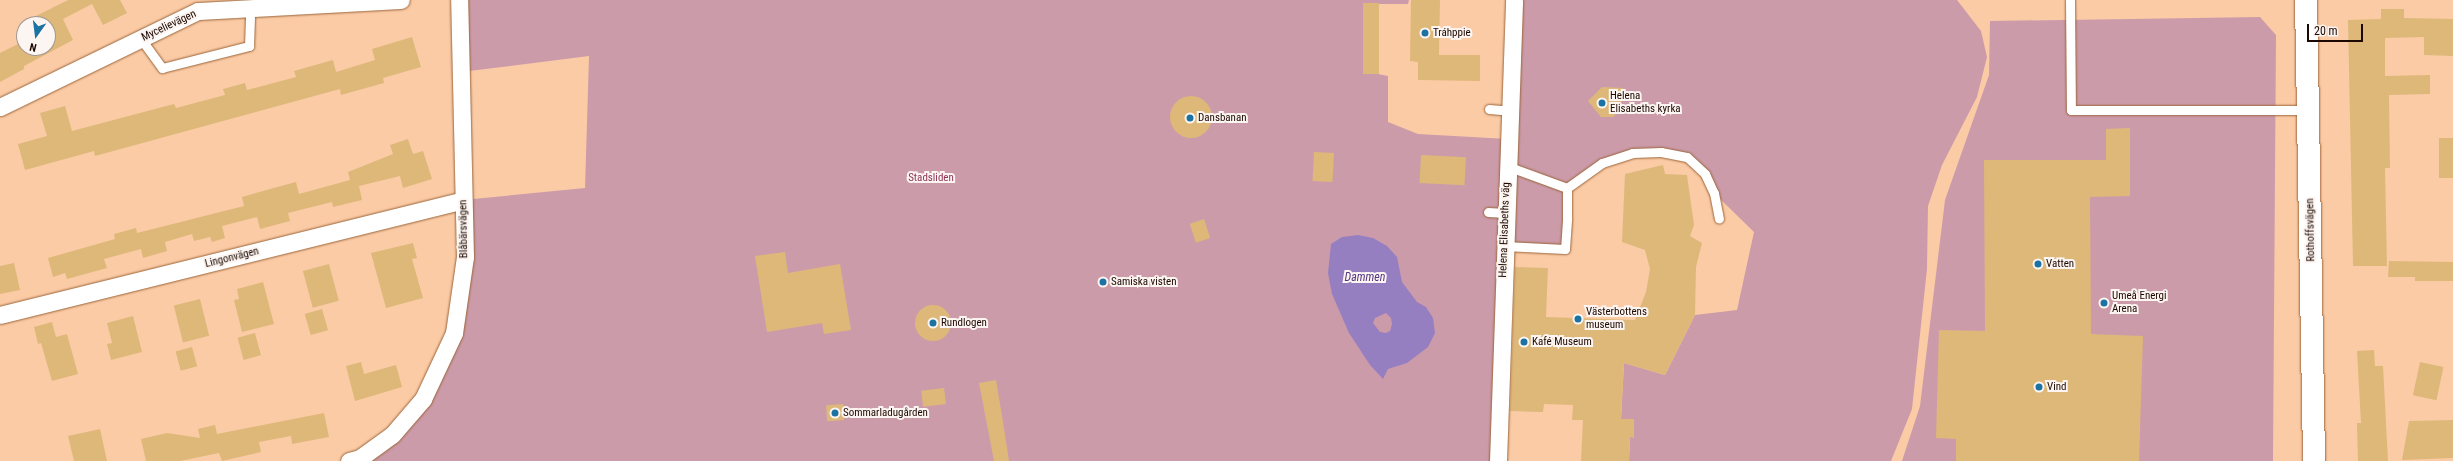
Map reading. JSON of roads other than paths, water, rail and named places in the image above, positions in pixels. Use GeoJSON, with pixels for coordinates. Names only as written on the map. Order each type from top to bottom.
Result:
{"type":"FeatureCollection","features":[{"type":"Feature","properties":{"kind":"street","name":"Mycelievägen"},"geometry":{"type":"LineString","coordinates":[[0,106],[198,11],[401,0]]}},
{"type":"Feature","properties":{"kind":"street","name":"Blåbärsvägen"},"geometry":{"type":"LineString","coordinates":[[349,461],[360,458],[392,435],[423,399],[454,333],[465,257],[459,0]]}},
{"type":"Feature","properties":{"kind":"street","name":"Helena Elisabeths väg"},"geometry":{"type":"LineString","coordinates":[[1498,461],[1505,213],[1514,0]]}},
{"type":"Feature","properties":{"kind":"street","name":"Rothoffsvägen"},"geometry":{"type":"LineString","coordinates":[[2306,0],[2310,110],[2314,461]]}},
{"type":"Feature","properties":{"kind":"street","name":"Lingonvägen"},"geometry":{"type":"LineString","coordinates":[[0,315],[463,200]]}},
{"type":"Feature","properties":{"kind":"lane"},"geometry":{"type":"LineString","coordinates":[[2070,0],[2071,110],[2310,110]]}},
{"type":"Feature","properties":{"kind":"lane"},"geometry":{"type":"LineString","coordinates":[[141,39],[162,68],[249,46],[250,8]]}},
{"type":"Feature","properties":{"kind":"lane"},"geometry":{"type":"LineString","coordinates":[[1489,109],[1510,110]]}},
{"type":"Feature","properties":{"kind":"lane"},"geometry":{"type":"LineString","coordinates":[[1568,188],[1602,163],[1632,153],[1660,152],[1687,157],[1705,174],[1714,193],[1719,219]]}},
{"type":"Feature","properties":{"kind":"lane"},"geometry":{"type":"LineString","coordinates":[[1508,166],[1568,188]]}},
{"type":"Feature","properties":{"kind":"lane"},"geometry":{"type":"LineString","coordinates":[[1504,246],[1565,248],[1568,188]]}},
{"type":"Feature","properties":{"kind":"lane"},"geometry":{"type":"LineString","coordinates":[[1488,212],[1505,213]]}},
{"type":"Feature","properties":{"kind":"water","name":"Dammen"},"geometry":{"type":"Polygon","coordinates":[[[1358,235],[1373,238],[1387,246],[1397,257],[1402,282],[1417,302],[1426,307],[1433,318],[1435,333],[1428,347],[1407,363],[1388,369],[1383,379],[1370,365],[1349,333],[1332,294],[1328,273],[1331,244],[1342,237],[1358,235]],[[1386,313],[1375,318],[1373,323],[1380,332],[1386,333],[1390,331],[1392,324],[1391,318],[1386,313]]]}},
{"type":"Feature","properties":{"kind":"place","name":"Tráhppie"},"geometry":{"type":"Point","coordinates":[1425,33]}},
{"type":"Feature","properties":{"kind":"place","name":"Helena Elisabeths kyrka"},"geometry":{"type":"Point","coordinates":[1602,103]}},
{"type":"Feature","properties":{"kind":"place","name":"Dansbanan"},"geometry":{"type":"Point","coordinates":[1190,118]}},
{"type":"Feature","properties":{"kind":"place","name":"Vatten"},"geometry":{"type":"Point","coordinates":[2038,264]}},
{"type":"Feature","properties":{"kind":"place","name":"Samiska visten"},"geometry":{"type":"Point","coordinates":[1103,282]}},
{"type":"Feature","properties":{"kind":"place","name":"Umeå Energi Arena"},"geometry":{"type":"Point","coordinates":[2104,303]}},
{"type":"Feature","properties":{"kind":"place","name":"Västerbottens museum"},"geometry":{"type":"Point","coordinates":[1578,319]}},
{"type":"Feature","properties":{"kind":"place","name":"Rundlogen"},"geometry":{"type":"Point","coordinates":[933,323]}},
{"type":"Feature","properties":{"kind":"place","name":"Kafé Museum"},"geometry":{"type":"Point","coordinates":[1524,342]}},
{"type":"Feature","properties":{"kind":"place","name":"Vind"},"geometry":{"type":"Point","coordinates":[2039,387]}},
{"type":"Feature","properties":{"kind":"place","name":"Sommarladugården"},"geometry":{"type":"Point","coordinates":[835,413]}},
{"type":"Feature","properties":{"kind":"park label","name":"Stadsliden"},"geometry":{"type":"Point","coordinates":[931,178]}}]}
